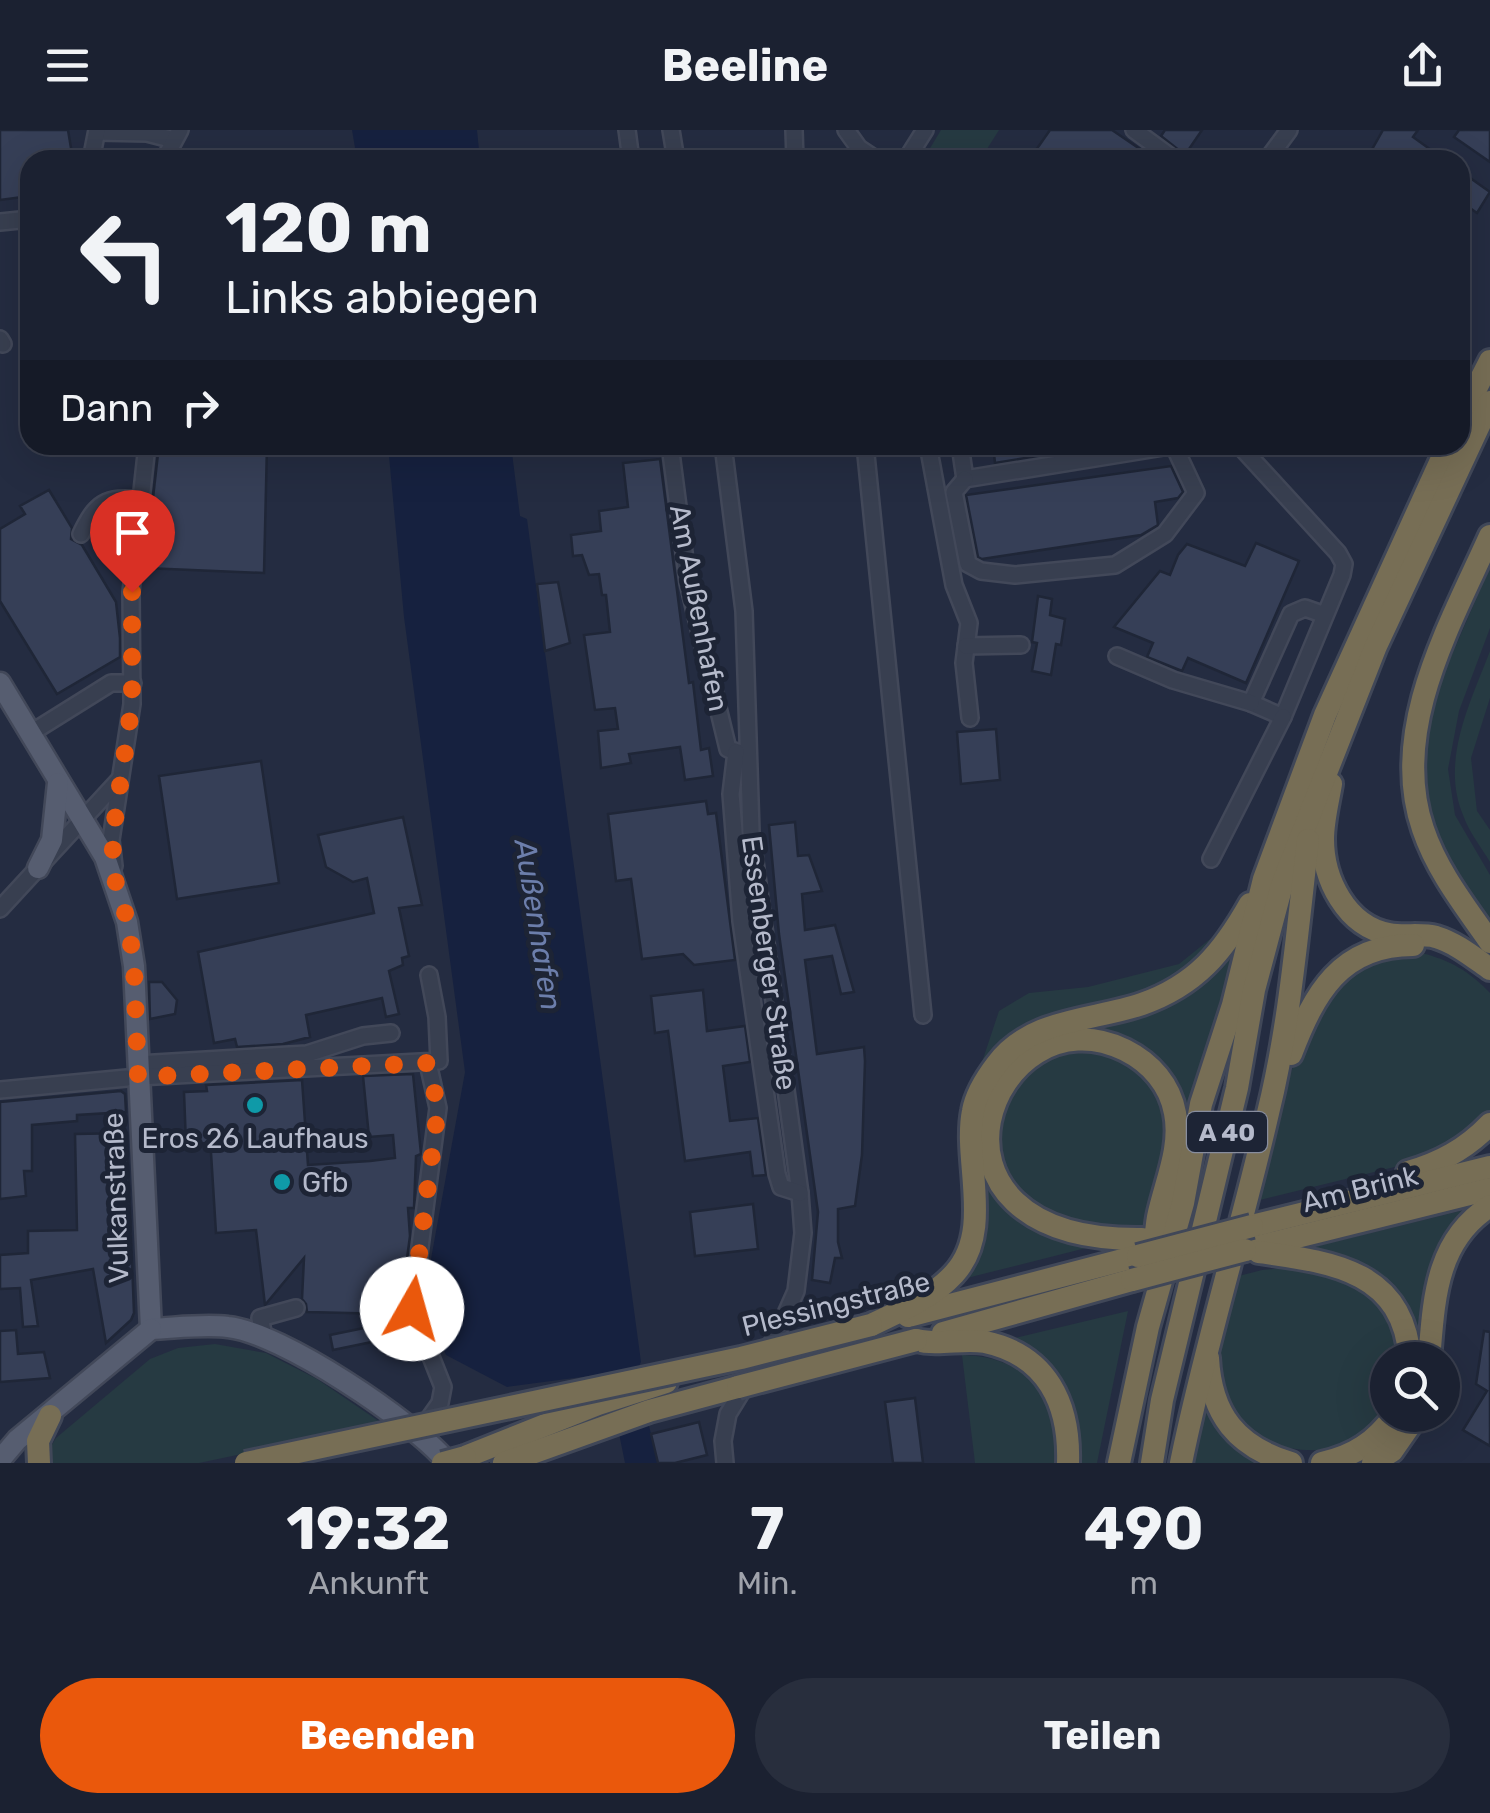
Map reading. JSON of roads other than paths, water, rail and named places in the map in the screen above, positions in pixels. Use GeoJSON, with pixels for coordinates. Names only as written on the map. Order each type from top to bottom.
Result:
{"type":"FeatureCollection","features":[{"type":"Feature","properties":{"kind":"highway"},"geometry":{"type":"LineString","coordinates":[[1470,400],[1490,361]]}},
{"type":"Feature","properties":{"kind":"highway","name":"A 40"},"geometry":{"type":"LineString","coordinates":[[1470,445],[1490,402]]}},
{"type":"Feature","properties":{"kind":"highway","name":"A 40"},"geometry":{"type":"LineString","coordinates":[[1119,1463],[1148,1327],[1183,1203],[1202,1104],[1233,1005],[1264,879],[1325,714],[1443,455]]}},
{"type":"Feature","properties":{"kind":"highway","name":"A 40"},"geometry":{"type":"LineString","coordinates":[[1152,1463],[1162,1400],[1233,1107],[1254,990],[1282,886],[1376,646],[1465,455]]}},
{"type":"Feature","properties":{"kind":"highway"},"geometry":{"type":"LineString","coordinates":[[1490,536],[1422,696],[1414,736],[1412,785],[1422,828],[1440,869],[1490,942]]}},
{"type":"Feature","properties":{"kind":"highway"},"geometry":{"type":"LineString","coordinates":[[1337,741],[1323,836],[1325,864],[1336,893],[1365,925],[1387,934],[1435,937],[1464,950],[1490,969]]}},
{"type":"Feature","properties":{"kind":"highway"},"geometry":{"type":"LineString","coordinates":[[1181,1463],[1207,1342],[1283,1043],[1312,804]]}},
{"type":"Feature","properties":{"kind":"highway"},"geometry":{"type":"LineString","coordinates":[[871,1325],[938,1288],[962,1262],[974,1222],[973,1109],[982,1085],[999,1060],[1027,1038],[1052,1026],[1141,1004],[1174,990],[1204,969],[1228,944],[1264,879]]}},
{"type":"Feature","properties":{"kind":"highway"},"geometry":{"type":"LineString","coordinates":[[1268,1114],[1305,1016],[1330,978],[1358,958],[1397,946],[1421,946],[1470,964],[1490,983]]}},
{"type":"Feature","properties":{"kind":"highway"},"geometry":{"type":"LineString","coordinates":[[1140,1248],[1047,1225],[1013,1202],[1000,1183],[988,1145],[993,1106],[1017,1068],[1048,1047],[1085,1040],[1119,1047],[1152,1068],[1165,1084],[1175,1109],[1178,1135],[1158,1220],[1148,1327]]}},
{"type":"Feature","properties":{"kind":"highway"},"geometry":{"type":"LineString","coordinates":[[1372,1194],[1395,1176],[1458,1152],[1490,1124]]}},
{"type":"Feature","properties":{"kind":"highway","name":"Am Brink"},"geometry":{"type":"LineString","coordinates":[[1140,1248],[1198,1240],[1490,1167]]}},
{"type":"Feature","properties":{"kind":"highway","name":"Am Brink"},"geometry":{"type":"LineString","coordinates":[[1245,1250],[1490,1189]]}},
{"type":"Feature","properties":{"kind":"highway"},"geometry":{"type":"LineString","coordinates":[[1432,1342],[1438,1280],[1447,1251],[1462,1229],[1490,1206]]}},
{"type":"Feature","properties":{"kind":"highway","name":"Plessingstraße"},"geometry":{"type":"LineString","coordinates":[[452,1461],[598,1404],[741,1358],[972,1300],[1140,1248]]}},
{"type":"Feature","properties":{"kind":"highway"},"geometry":{"type":"LineString","coordinates":[[981,1333],[1132,1280],[1245,1250],[1322,1261],[1358,1274],[1378,1288],[1396,1311],[1409,1342]]}},
{"type":"Feature","properties":{"kind":"highway"},"geometry":{"type":"LineString","coordinates":[[981,1333],[1031,1362],[1052,1385],[1065,1413],[1068,1463]]}},
{"type":"Feature","properties":{"kind":"highway","name":"Plessingstraße"},"geometry":{"type":"LineString","coordinates":[[563,1440],[650,1410],[916,1340],[936,1345],[981,1333]]}},
{"type":"Feature","properties":{"kind":"highway"},"geometry":{"type":"LineString","coordinates":[[1207,1342],[1216,1404],[1228,1425],[1268,1456],[1291,1463]]}},
{"type":"Feature","properties":{"kind":"highway"},"geometry":{"type":"LineString","coordinates":[[246,1463],[741,1358]]}},
{"type":"Feature","properties":{"kind":"highway"},"geometry":{"type":"LineString","coordinates":[[38,1463],[38,1441],[50,1416]]}},
{"type":"Feature","properties":{"kind":"highway"},"geometry":{"type":"LineString","coordinates":[[1322,1463],[1344,1458],[1383,1432]]}},
{"type":"Feature","properties":{"kind":"highway"},"geometry":{"type":"LineString","coordinates":[[1372,1463],[1392,1450],[1405,1432]]}},
{"type":"Feature","properties":{"kind":"highway"},"geometry":{"type":"LineString","coordinates":[[452,1461],[563,1440]]}},
{"type":"Feature","properties":{"kind":"highway"},"geometry":{"type":"LineString","coordinates":[[504,1463],[563,1440]]}},
{"type":"Feature","properties":{"kind":"main road","name":"Vulkanstraße"},"geometry":{"type":"LineString","coordinates":[[0,683],[105,856],[128,922],[134,966],[134,1073],[151,1329]]}},
{"type":"Feature","properties":{"kind":"main road"},"geometry":{"type":"LineString","coordinates":[[38,868],[52,840],[58,781]]}},
{"type":"Feature","properties":{"kind":"main road"},"geometry":{"type":"LineString","coordinates":[[0,1460],[11,1445],[151,1329],[230,1327],[264,1336],[376,1403],[452,1461]]}},
{"type":"Feature","properties":{"kind":"main road"},"geometry":{"type":"LineString","coordinates":[[11,1463],[21,1446],[50,1416]]}},
{"type":"Feature","properties":{"kind":"street"},"geometry":{"type":"LineString","coordinates":[[846,130],[861,150]]}},
{"type":"Feature","properties":{"kind":"street"},"geometry":{"type":"LineString","coordinates":[[1134,130],[1161,150]]}},
{"type":"Feature","properties":{"kind":"street"},"geometry":{"type":"LineString","coordinates":[[97,131],[177,135]]}},
{"type":"Feature","properties":{"kind":"street"},"geometry":{"type":"LineString","coordinates":[[116,885],[112,840],[128,741],[133,683],[132,592],[147,455]]}},
{"type":"Feature","properties":{"kind":"street","name":"Am Außenhafen"},"geometry":{"type":"LineString","coordinates":[[671,455],[688,583],[728,749],[742,754]]}},
{"type":"Feature","properties":{"kind":"street","name":"Essenberger Straße"},"geometry":{"type":"LineString","coordinates":[[724,455],[744,612],[742,754],[803,1232],[796,1291],[776,1336],[728,1414],[723,1441],[725,1463]]}},
{"type":"Feature","properties":{"kind":"street"},"geometry":{"type":"LineString","coordinates":[[865,455],[923,1015]]}},
{"type":"Feature","properties":{"kind":"street"},"geometry":{"type":"LineString","coordinates":[[930,455],[954,586],[969,623],[966,646],[970,718]]}},
{"type":"Feature","properties":{"kind":"street"},"geometry":{"type":"LineString","coordinates":[[962,455],[965,478]]}},
{"type":"Feature","properties":{"kind":"street"},"geometry":{"type":"LineString","coordinates":[[1116,455],[965,478],[954,492],[968,564],[981,571],[1016,574],[1114,566],[1165,534],[1196,493],[1179,455]]}},
{"type":"Feature","properties":{"kind":"street"},"geometry":{"type":"LineString","coordinates":[[1211,859],[1284,714],[1344,564],[1248,455]]}},
{"type":"Feature","properties":{"kind":"street"},"geometry":{"type":"LineString","coordinates":[[81,534],[93,510],[117,497],[141,500]]}},
{"type":"Feature","properties":{"kind":"street"},"geometry":{"type":"LineString","coordinates":[[1251,703],[1291,614],[1304,608],[1325,616]]}},
{"type":"Feature","properties":{"kind":"street"},"geometry":{"type":"LineString","coordinates":[[966,646],[1020,645]]}},
{"type":"Feature","properties":{"kind":"street"},"geometry":{"type":"LineString","coordinates":[[1117,656],[1172,680],[1284,714]]}},
{"type":"Feature","properties":{"kind":"street"},"geometry":{"type":"LineString","coordinates":[[31,733],[110,683],[133,683]]}},
{"type":"Feature","properties":{"kind":"street"},"geometry":{"type":"LineString","coordinates":[[0,909],[123,774]]}},
{"type":"Feature","properties":{"kind":"street"},"geometry":{"type":"LineString","coordinates":[[134,1073],[439,1060],[438,1018],[430,975]]}},
{"type":"Feature","properties":{"kind":"street"},"geometry":{"type":"LineString","coordinates":[[0,1090],[307,1054],[363,1036],[391,1033]]}},
{"type":"Feature","properties":{"kind":"street"},"geometry":{"type":"LineString","coordinates":[[418,1434],[440,1403],[443,1387],[412,1309],[438,1108],[428,1063]]}},
{"type":"Feature","properties":{"kind":"street"},"geometry":{"type":"LineString","coordinates":[[264,1336],[260,1318],[296,1308]]}},
{"type":"Feature","properties":{"kind":"water"},"geometry":{"type":"Polygon","coordinates":[[[352,130],[477,130],[479,150],[355,150],[352,130]]]}},
{"type":"Feature","properties":{"kind":"water","name":"Außenhafen"},"geometry":{"type":"Polygon","coordinates":[[[389,455],[512,455],[520,516],[527,519],[641,1362],[636,1372],[658,1463],[625,1463],[604,1374],[507,1387],[446,1355],[423,1303],[465,1072],[404,617],[389,455]]]}},
{"type":"Feature","properties":{"kind":"place","name":"Eros 26 Laufhaus"},"geometry":{"type":"Point","coordinates":[255,1105]}},
{"type":"Feature","properties":{"kind":"place","name":"Gfb"},"geometry":{"type":"Point","coordinates":[282,1182]}}]}
